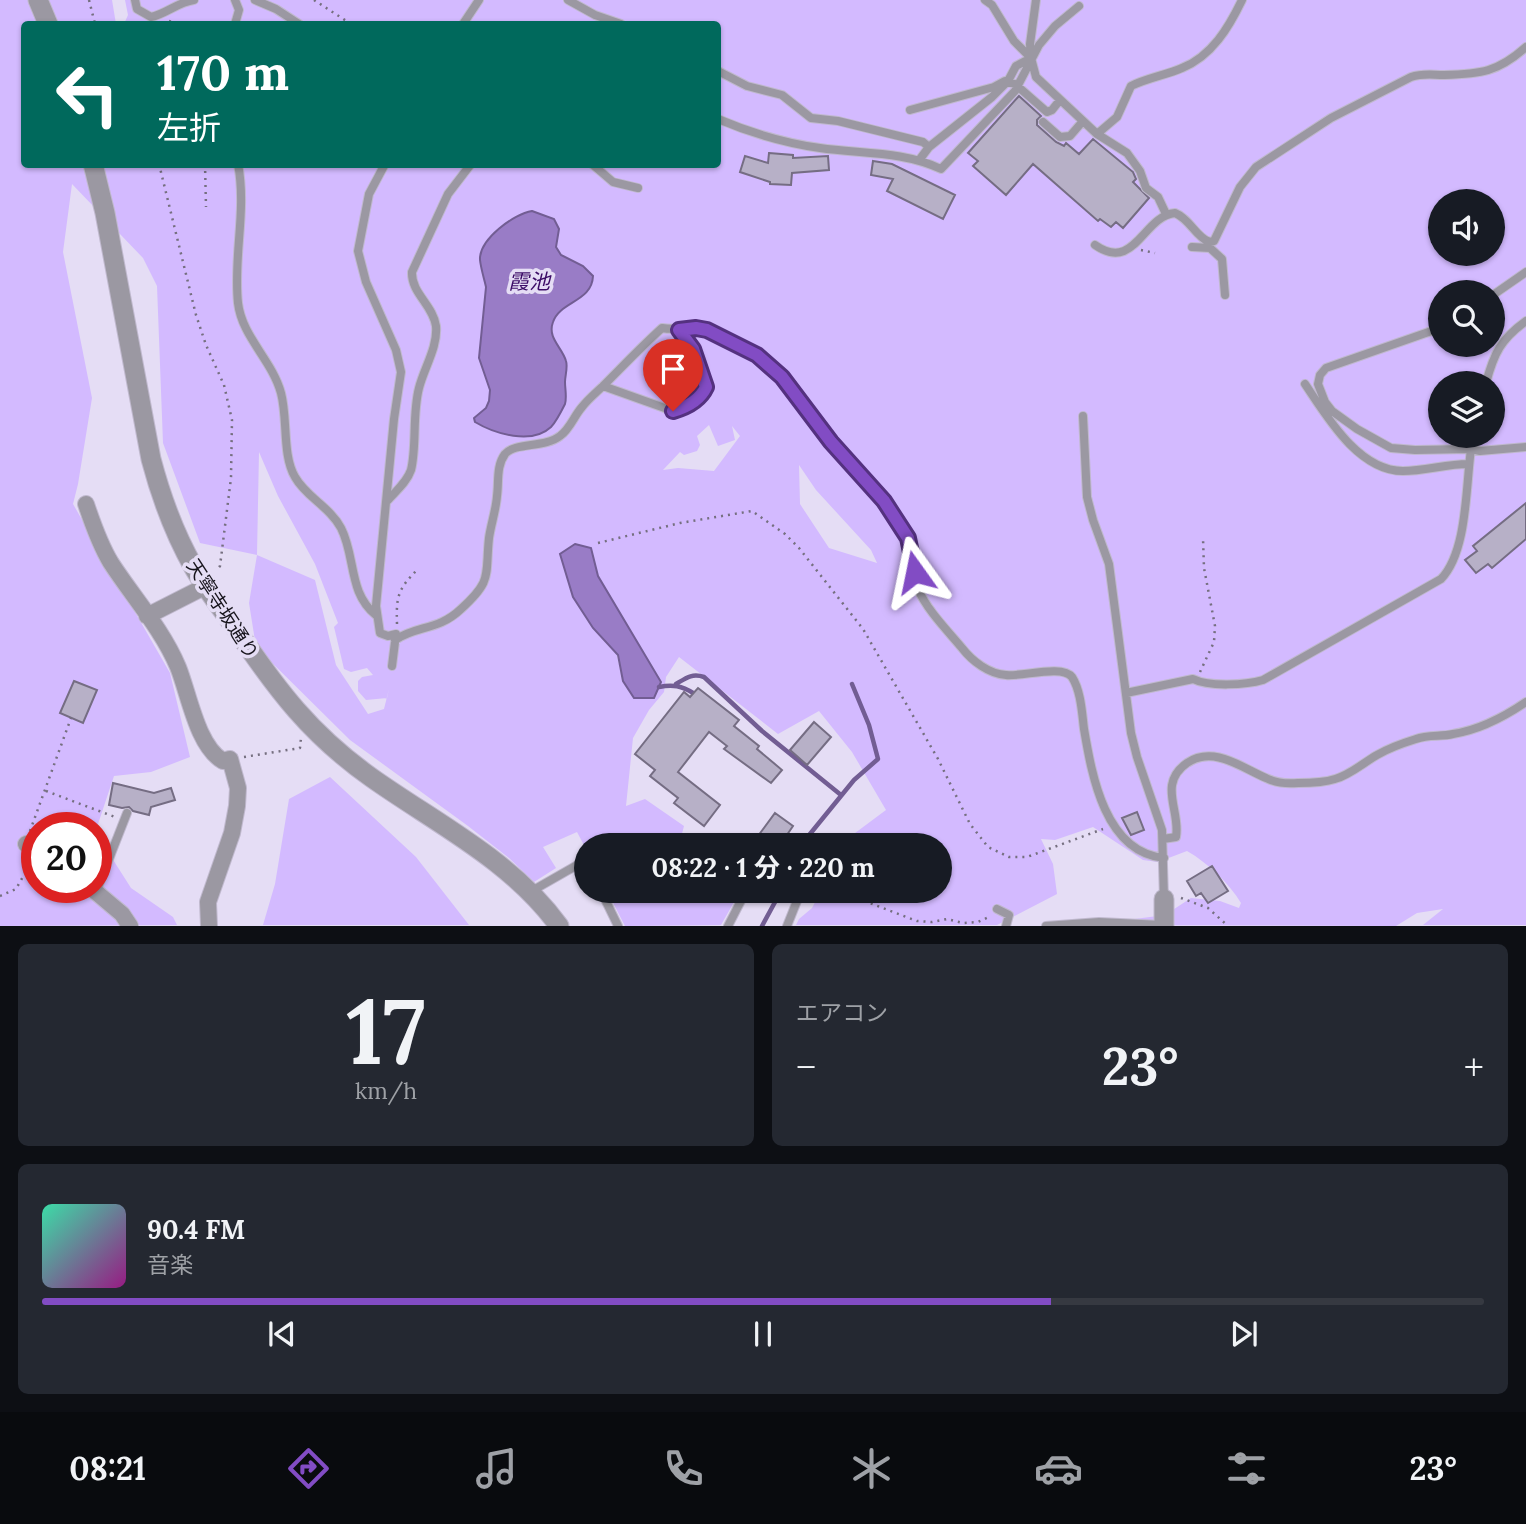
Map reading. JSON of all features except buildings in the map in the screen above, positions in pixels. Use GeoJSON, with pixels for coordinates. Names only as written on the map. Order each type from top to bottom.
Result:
{"type":"FeatureCollection","features":[{"type":"Feature","properties":{"kind":"street"},"geometry":{"type":"LineString","coordinates":[[38,0],[47,21]]}},
{"type":"Feature","properties":{"kind":"street","name":"天寧寺坂通り"},"geometry":{"type":"LineString","coordinates":[[94,168],[157,481],[180,542],[206,586],[265,673],[303,719],[350,762],[505,868],[559,926]]}},
{"type":"Feature","properties":{"kind":"street"},"geometry":{"type":"LineString","coordinates":[[86,504],[98,538],[110,561],[177,666],[202,734],[215,756],[223,761],[230,759],[237,788],[237,806],[232,833],[208,902],[209,926]]}},
{"type":"Feature","properties":{"kind":"street"},"geometry":{"type":"LineString","coordinates":[[147,616],[206,586]]}},
{"type":"Feature","properties":{"kind":"street"},"geometry":{"type":"LineString","coordinates":[[1164,899],[1164,925]]}},
{"type":"Feature","properties":{"kind":"street"},"geometry":{"type":"LineString","coordinates":[[109,903],[122,914],[130,926]]}},
{"type":"Feature","properties":{"kind":"lane"},"geometry":{"type":"LineString","coordinates":[[135,0],[137,9],[151,17],[158,16],[175,5],[194,0]]}},
{"type":"Feature","properties":{"kind":"lane"},"geometry":{"type":"LineString","coordinates":[[235,0],[239,10],[236,21]]}},
{"type":"Feature","properties":{"kind":"lane"},"geometry":{"type":"LineString","coordinates":[[255,0],[294,21]]}},
{"type":"Feature","properties":{"kind":"lane"},"geometry":{"type":"LineString","coordinates":[[465,21],[479,0]]}},
{"type":"Feature","properties":{"kind":"lane"},"geometry":{"type":"LineString","coordinates":[[568,0],[614,21]]}},
{"type":"Feature","properties":{"kind":"lane"},"geometry":{"type":"LineString","coordinates":[[578,0],[584,9]]}},
{"type":"Feature","properties":{"kind":"lane"},"geometry":{"type":"LineString","coordinates":[[985,0],[992,5],[1014,41],[1031,58]]}},
{"type":"Feature","properties":{"kind":"lane"},"geometry":{"type":"LineString","coordinates":[[1036,0],[1030,44],[1036,77],[1097,134],[1127,153],[1140,171],[1146,188],[1158,197],[1166,214]]}},
{"type":"Feature","properties":{"kind":"lane"},"geometry":{"type":"LineString","coordinates":[[1097,134],[1117,117],[1131,86],[1186,66],[1207,51],[1223,34],[1242,0]]}},
{"type":"Feature","properties":{"kind":"lane"},"geometry":{"type":"LineString","coordinates":[[721,120],[776,140],[803,146],[920,159],[942,169],[1018,87],[1039,45],[1055,26],[1079,6]]}},
{"type":"Feature","properties":{"kind":"lane"},"geometry":{"type":"LineString","coordinates":[[1217,252],[1214,241],[1240,187],[1250,173],[1319,126],[1411,77],[1496,69],[1512,60],[1526,47]]}},
{"type":"Feature","properties":{"kind":"lane"},"geometry":{"type":"LineString","coordinates":[[920,159],[929,147],[983,105],[1008,81],[1016,66],[1031,58]]}},
{"type":"Feature","properties":{"kind":"lane"},"geometry":{"type":"LineString","coordinates":[[721,73],[747,86],[782,96],[811,118],[838,121],[923,142],[929,147]]}},
{"type":"Feature","properties":{"kind":"lane"},"geometry":{"type":"LineString","coordinates":[[1008,81],[1018,87],[1033,105],[1047,112],[1060,100]]}},
{"type":"Feature","properties":{"kind":"lane"},"geometry":{"type":"LineString","coordinates":[[910,110],[994,88],[1008,81]]}},
{"type":"Feature","properties":{"kind":"lane"},"geometry":{"type":"LineString","coordinates":[[1043,122],[1060,137],[1070,136],[1083,121]]}},
{"type":"Feature","properties":{"kind":"lane"},"geometry":{"type":"LineString","coordinates":[[238,168],[242,197],[237,271],[241,315],[248,333],[267,360],[279,387],[285,409],[289,463],[293,474],[340,527],[357,590],[376,615]]}},
{"type":"Feature","properties":{"kind":"lane"},"geometry":{"type":"LineString","coordinates":[[383,168],[369,194],[358,251],[366,282],[396,350],[401,372],[378,572],[376,615],[380,633],[395,637],[439,625],[479,591],[487,574],[489,539],[499,471],[504,456],[515,448],[553,441],[562,435],[582,407],[662,328],[701,328],[757,355],[791,387],[831,442],[884,501],[908,538],[918,589],[971,658],[985,668],[1006,675],[1054,671],[1065,671],[1070,675],[1078,693],[1090,767],[1112,825],[1143,852],[1164,858]]}},
{"type":"Feature","properties":{"kind":"lane"},"geometry":{"type":"LineString","coordinates":[[388,500],[410,472],[414,410],[436,335],[434,317],[413,283],[412,272],[449,194],[468,168]]}},
{"type":"Feature","properties":{"kind":"lane"},"geometry":{"type":"LineString","coordinates":[[597,168],[613,182],[638,188]]}},
{"type":"Feature","properties":{"kind":"lane"},"geometry":{"type":"LineString","coordinates":[[1095,245],[1113,253],[1130,249],[1166,214],[1175,213],[1182,216],[1202,239],[1214,241]]}},
{"type":"Feature","properties":{"kind":"lane"},"geometry":{"type":"LineString","coordinates":[[1192,247],[1210,248],[1222,258],[1225,295]]}},
{"type":"Feature","properties":{"kind":"lane"},"geometry":{"type":"LineString","coordinates":[[1505,287],[1526,272]]}},
{"type":"Feature","properties":{"kind":"lane"},"geometry":{"type":"LineString","coordinates":[[1490,371],[1495,353],[1504,338],[1526,321]]}},
{"type":"Feature","properties":{"kind":"lane"},"geometry":{"type":"LineString","coordinates":[[603,386],[673,411],[693,402],[702,395],[706,387],[693,349],[679,330]]}},
{"type":"Feature","properties":{"kind":"lane"},"geometry":{"type":"LineString","coordinates":[[1428,332],[1334,364],[1320,375],[1318,384],[1325,402],[1332,411],[1357,429],[1391,447],[1480,451],[1526,447]]}},
{"type":"Feature","properties":{"kind":"lane"},"geometry":{"type":"LineString","coordinates":[[1305,383],[1333,427],[1361,454],[1380,465],[1404,471],[1468,464]]}},
{"type":"Feature","properties":{"kind":"lane"},"geometry":{"type":"LineString","coordinates":[[1083,416],[1087,497],[1109,564],[1134,747],[1160,818],[1164,899]]}},
{"type":"Feature","properties":{"kind":"lane"},"geometry":{"type":"LineString","coordinates":[[1126,693],[1193,679],[1200,683],[1247,683],[1264,680],[1441,579],[1453,561],[1466,506],[1471,449]]}},
{"type":"Feature","properties":{"kind":"lane"},"geometry":{"type":"LineString","coordinates":[[392,666],[395,637]]}},
{"type":"Feature","properties":{"kind":"lane"},"geometry":{"type":"LineString","coordinates":[[1163,839],[1176,837],[1178,828],[1172,806],[1172,781],[1185,765],[1195,759],[1208,756],[1233,761],[1275,782],[1337,779],[1377,755],[1416,739],[1468,731],[1506,715],[1526,702]]}},
{"type":"Feature","properties":{"kind":"lane"},"geometry":{"type":"LineString","coordinates":[[112,848],[126,817]]}},
{"type":"Feature","properties":{"kind":"lane"},"geometry":{"type":"LineString","coordinates":[[530,892],[574,867]]}},
{"type":"Feature","properties":{"kind":"lane"},"geometry":{"type":"LineString","coordinates":[[607,903],[618,926]]}},
{"type":"Feature","properties":{"kind":"lane"},"geometry":{"type":"LineString","coordinates":[[728,926],[740,903]]}},
{"type":"Feature","properties":{"kind":"lane"},"geometry":{"type":"LineString","coordinates":[[787,926],[796,903]]}},
{"type":"Feature","properties":{"kind":"lane"},"geometry":{"type":"LineString","coordinates":[[997,909],[1009,915],[1006,926]]}},
{"type":"Feature","properties":{"kind":"lane"},"geometry":{"type":"LineString","coordinates":[[1046,926],[1100,922],[1164,925]]}},
{"type":"Feature","properties":{"kind":"path"},"geometry":{"type":"LineString","coordinates":[[89,0],[93,21]]}},
{"type":"Feature","properties":{"kind":"path"},"geometry":{"type":"LineString","coordinates":[[314,0],[346,21]]}},
{"type":"Feature","properties":{"kind":"path"},"geometry":{"type":"LineString","coordinates":[[160,168],[196,315],[224,385],[232,420],[231,478],[220,566],[206,586]]}},
{"type":"Feature","properties":{"kind":"path"},"geometry":{"type":"LineString","coordinates":[[205,168],[205,207]]}},
{"type":"Feature","properties":{"kind":"path"},"geometry":{"type":"LineString","coordinates":[[598,542],[680,523],[752,511],[785,534],[799,548],[863,629],[938,759],[970,824],[988,847],[1009,856],[1027,857],[1112,825]]}},
{"type":"Feature","properties":{"kind":"path"},"geometry":{"type":"LineString","coordinates":[[1193,679],[1206,662],[1214,642],[1215,626],[1204,568],[1203,538]]}},
{"type":"Feature","properties":{"kind":"path"},"geometry":{"type":"LineString","coordinates":[[395,637],[397,599],[402,587],[418,569]]}},
{"type":"Feature","properties":{"kind":"path"},"geometry":{"type":"LineString","coordinates":[[40,812],[45,790],[71,718]]}},
{"type":"Feature","properties":{"kind":"path"},"geometry":{"type":"LineString","coordinates":[[230,759],[300,748],[303,719]]}},
{"type":"Feature","properties":{"kind":"path"},"geometry":{"type":"LineString","coordinates":[[45,790],[126,817]]}},
{"type":"Feature","properties":{"kind":"path"},"geometry":{"type":"LineString","coordinates":[[0,896],[16,889],[21,877]]}},
{"type":"Feature","properties":{"kind":"path"},"geometry":{"type":"LineString","coordinates":[[1164,899],[1189,900],[1208,908],[1228,926]]}},
{"type":"Feature","properties":{"kind":"path"},"geometry":{"type":"LineString","coordinates":[[871,903],[923,922],[947,919],[961,923],[978,922],[997,909]]}},
{"type":"Feature","properties":{"kind":"shaded area"},"geometry":{"type":"Polygon","coordinates":[[[0,0],[112,0],[116,21],[21,21],[21,168],[721,168],[721,21],[125,21],[128,15],[125,0],[1526,0],[1526,925],[1423,925],[1443,909],[1417,913],[1396,926],[1089,925],[1165,915],[1191,898],[1220,901],[1239,908],[1241,903],[1217,874],[1187,851],[1158,862],[1143,860],[1093,827],[1055,840],[1041,839],[1053,864],[1057,894],[997,925],[796,925],[815,903],[952,903],[952,833],[855,833],[886,810],[852,752],[819,711],[778,734],[679,657],[666,677],[664,692],[649,710],[633,738],[626,806],[645,799],[684,826],[682,833],[577,832],[543,847],[556,868],[534,882],[509,858],[468,826],[350,740],[256,647],[249,603],[257,555],[200,543],[163,443],[157,286],[143,258],[72,184],[63,252],[92,398],[73,504],[170,673],[190,757],[151,772],[114,776],[102,812],[21,812],[21,903],[112,903],[112,858],[131,888],[173,917],[177,925],[0,926],[0,0]],[[709,425],[697,436],[700,445],[697,451],[684,455],[680,452],[663,470],[678,468],[714,471],[740,436],[732,426],[735,440],[718,446],[709,425]],[[259,452],[257,555],[315,580],[336,665],[368,714],[384,709],[387,698],[366,700],[358,691],[358,681],[362,677],[373,675],[367,668],[351,672],[344,669],[334,627],[338,623],[315,564],[278,496],[259,452]],[[799,465],[800,504],[829,548],[877,563],[871,550],[816,490],[799,465]],[[591,548],[623,681],[661,682],[598,576],[591,548]]]}},
{"type":"Feature","properties":{"kind":"shaded area"},"geometry":{"type":"Polygon","coordinates":[[[330,777],[416,857],[469,925],[263,925],[275,884],[289,799],[330,777]]]}},
{"type":"Feature","properties":{"kind":"shaded area"},"geometry":{"type":"Polygon","coordinates":[[[613,903],[733,903],[721,925],[625,926],[613,903]]]}},
{"type":"Feature","properties":{"kind":"water","name":"霞池"},"geometry":{"type":"Polygon","coordinates":[[[532,211],[554,219],[559,229],[556,247],[561,255],[583,266],[593,276],[587,291],[562,310],[553,322],[553,338],[567,363],[565,404],[551,427],[543,432],[534,436],[513,436],[475,422],[474,418],[486,408],[490,390],[479,358],[486,287],[480,260],[481,252],[491,236],[507,222],[532,211]]]}},
{"type":"Feature","properties":{"kind":"water"},"geometry":{"type":"Polygon","coordinates":[[[575,544],[591,548],[598,576],[661,682],[654,698],[634,698],[623,681],[618,655],[593,628],[573,597],[560,554],[575,544]]]}},
{"type":"Feature","properties":{"kind":"waterway"},"geometry":{"type":"LineString","coordinates":[[676,684],[693,676],[704,677],[762,731],[841,795]]}},
{"type":"Feature","properties":{"kind":"waterway"},"geometry":{"type":"LineString","coordinates":[[811,833],[854,780],[878,759],[869,725],[852,684]]}},
{"type":"Feature","properties":{"kind":"waterway"},"geometry":{"type":"LineString","coordinates":[[659,687],[677,686],[693,693]]}},
{"type":"Feature","properties":{"kind":"waterway"},"geometry":{"type":"LineString","coordinates":[[762,926],[774,903]]}},
{"type":"Feature","properties":{"kind":"route"},"geometry":{"type":"LineString","coordinates":[[673,411],[693,402],[702,395],[706,387],[693,349],[679,330],[701,328],[757,355],[791,387],[831,442],[884,501],[908,538],[915,572]]}}]}
